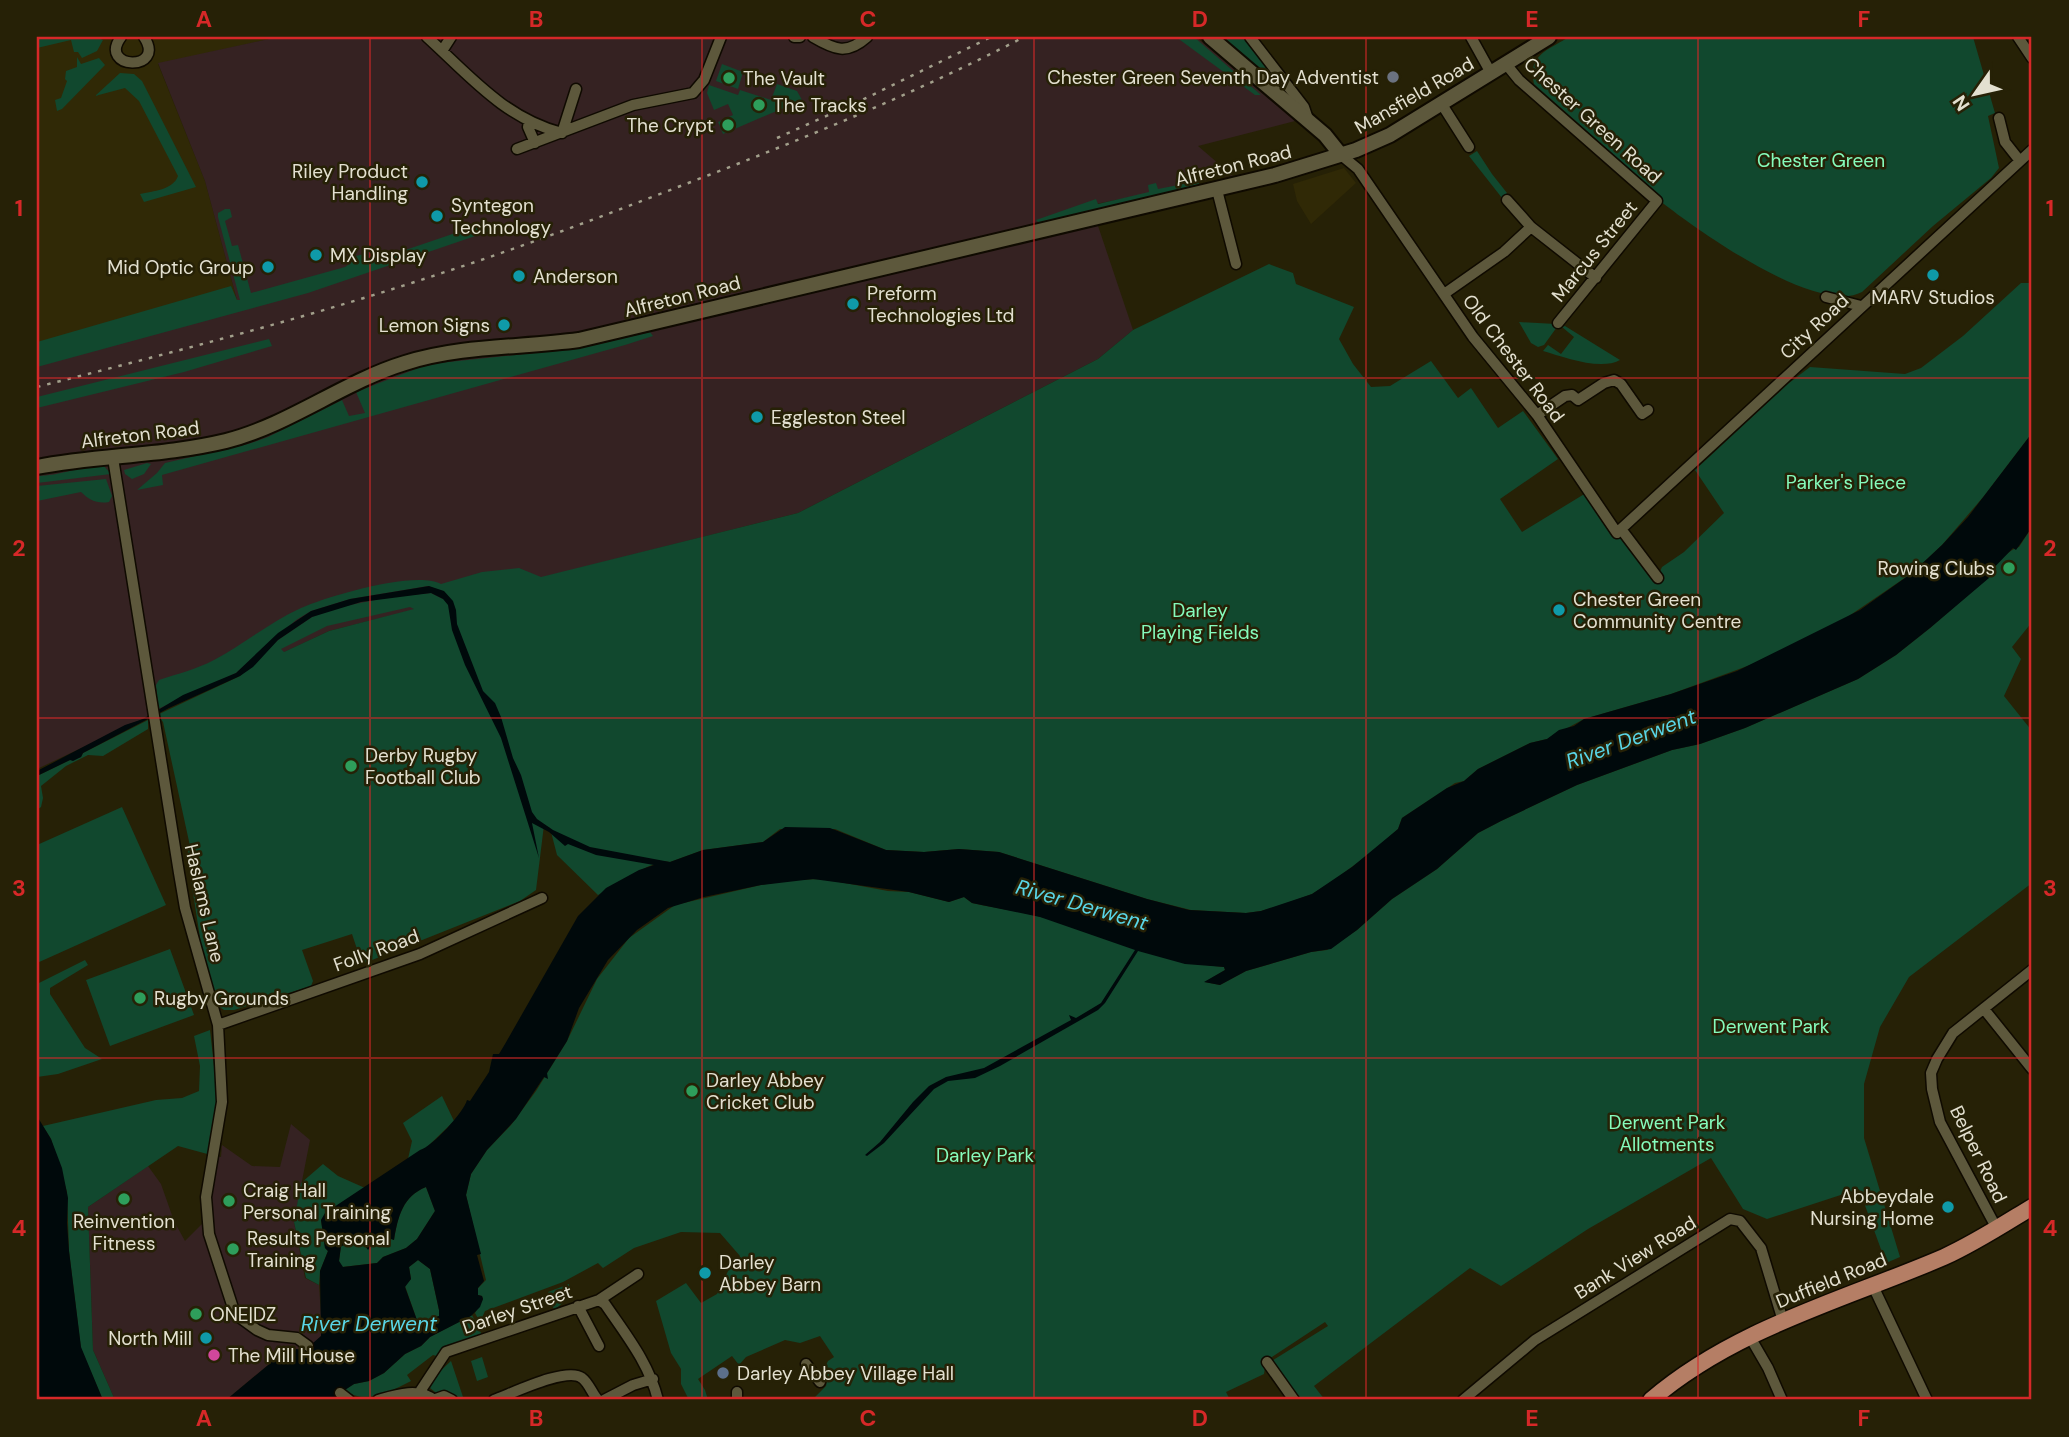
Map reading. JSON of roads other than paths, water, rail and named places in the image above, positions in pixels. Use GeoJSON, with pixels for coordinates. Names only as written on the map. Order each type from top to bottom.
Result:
{"type":"FeatureCollection","features":[{"type":"Feature","properties":{"kind":"main road","name":"Duffield Road"},"geometry":{"type":"LineString","coordinates":[[1651,1400],[1689,1371],[1750,1337],[1783,1321],[1946,1256],[2032,1207]]}},
{"type":"Feature","properties":{"kind":"street"},"geometry":{"type":"LineString","coordinates":[[120,37],[118,55],[124,62],[135,64],[143,60],[148,51],[144,37]]}},
{"type":"Feature","properties":{"kind":"street"},"geometry":{"type":"LineString","coordinates":[[427,37],[483,92],[511,112],[562,133]]}},
{"type":"Feature","properties":{"kind":"street"},"geometry":{"type":"LineString","coordinates":[[442,51],[451,37]]}},
{"type":"Feature","properties":{"kind":"street"},"geometry":{"type":"LineString","coordinates":[[517,149],[633,105],[693,93],[700,86],[721,37]]}},
{"type":"Feature","properties":{"kind":"street"},"geometry":{"type":"LineString","coordinates":[[794,37],[800,37]]}},
{"type":"Feature","properties":{"kind":"street"},"geometry":{"type":"LineString","coordinates":[[813,37],[826,44],[847,49],[863,40]]}},
{"type":"Feature","properties":{"kind":"street","name":"Mansfield Road"},"geometry":{"type":"LineString","coordinates":[[1210,37],[1333,143],[1341,155],[1390,135],[1549,37]]}},
{"type":"Feature","properties":{"kind":"street"},"geometry":{"type":"LineString","coordinates":[[1250,37],[1304,107],[1309,122]]}},
{"type":"Feature","properties":{"kind":"street"},"geometry":{"type":"LineString","coordinates":[[1471,37],[1490,73]]}},
{"type":"Feature","properties":{"kind":"street"},"geometry":{"type":"LineString","coordinates":[[2018,37],[2032,58]]}},
{"type":"Feature","properties":{"kind":"street","name":"Chester Green Road"},"geometry":{"type":"LineString","coordinates":[[1506,64],[1519,80],[1657,201]]}},
{"type":"Feature","properties":{"kind":"street"},"geometry":{"type":"LineString","coordinates":[[562,133],[576,89]]}},
{"type":"Feature","properties":{"kind":"street"},"geometry":{"type":"LineString","coordinates":[[1441,103],[1469,147]]}},
{"type":"Feature","properties":{"kind":"street"},"geometry":{"type":"LineString","coordinates":[[1999,118],[2005,142],[2020,161]]}},
{"type":"Feature","properties":{"kind":"street"},"geometry":{"type":"LineString","coordinates":[[529,121],[528,127],[535,143]]}},
{"type":"Feature","properties":{"kind":"street","name":"City Road"},"geometry":{"type":"LineString","coordinates":[[1621,529],[2032,150]]}},
{"type":"Feature","properties":{"kind":"street","name":"Alfreton Road"},"geometry":{"type":"LineString","coordinates":[[37,467],[198,447],[254,432],[361,379],[426,357],[483,348],[579,340],[1217,190],[1341,155]]}},
{"type":"Feature","properties":{"kind":"street","name":"Old Chester Road"},"geometry":{"type":"LineString","coordinates":[[1341,155],[1358,169],[1473,337],[1537,415],[1617,533],[1621,529],[1658,578]]}},
{"type":"Feature","properties":{"kind":"street"},"geometry":{"type":"LineString","coordinates":[[1217,190],[1236,264]]}},
{"type":"Feature","properties":{"kind":"street"},"geometry":{"type":"LineString","coordinates":[[1507,200],[1531,227],[1596,278]]}},
{"type":"Feature","properties":{"kind":"street","name":"Marcus Street"},"geometry":{"type":"LineString","coordinates":[[1558,323],[1657,201]]}},
{"type":"Feature","properties":{"kind":"street"},"geometry":{"type":"LineString","coordinates":[[1444,294],[1504,252],[1531,227]]}},
{"type":"Feature","properties":{"kind":"street"},"geometry":{"type":"LineString","coordinates":[[1826,297],[1861,306]]}},
{"type":"Feature","properties":{"kind":"street"},"geometry":{"type":"LineString","coordinates":[[1537,415],[1565,396],[1572,395],[1578,400],[1604,383],[1614,380],[1621,384],[1642,414],[1648,410]]}},
{"type":"Feature","properties":{"kind":"street","name":"Haslams Lane"},"geometry":{"type":"LineString","coordinates":[[113,458],[172,838],[185,908],[218,1025],[222,1102],[206,1197],[209,1234],[235,1314],[268,1335],[297,1338],[308,1346]]}},
{"type":"Feature","properties":{"kind":"street","name":"Folly Road"},"geometry":{"type":"LineString","coordinates":[[218,1025],[420,954],[542,898]]}},
{"type":"Feature","properties":{"kind":"street","name":"Belper Road"},"geometry":{"type":"LineString","coordinates":[[1997,1228],[1940,1122],[1931,1073],[1953,1033],[2032,971]]}},
{"type":"Feature","properties":{"kind":"street"},"geometry":{"type":"LineString","coordinates":[[1984,1009],[2032,1069]]}},
{"type":"Feature","properties":{"kind":"street","name":"Bank View Road"},"geometry":{"type":"LineString","coordinates":[[1463,1400],[1535,1340],[1730,1219],[1740,1221],[1761,1248],[1783,1321]]}},
{"type":"Feature","properties":{"kind":"street","name":"Darley Street"},"geometry":{"type":"LineString","coordinates":[[419,1393],[446,1352],[578,1306],[602,1302],[638,1275]]}},
{"type":"Feature","properties":{"kind":"street"},"geometry":{"type":"LineString","coordinates":[[1873,1286],[1927,1400]]}},
{"type":"Feature","properties":{"kind":"street"},"geometry":{"type":"LineString","coordinates":[[602,1302],[647,1365],[658,1400]]}},
{"type":"Feature","properties":{"kind":"street"},"geometry":{"type":"LineString","coordinates":[[578,1306],[599,1346]]}},
{"type":"Feature","properties":{"kind":"street"},"geometry":{"type":"LineString","coordinates":[[1750,1337],[1782,1400]]}},
{"type":"Feature","properties":{"kind":"street"},"geometry":{"type":"LineString","coordinates":[[1267,1362],[1294,1400]]}},
{"type":"Feature","properties":{"kind":"street"},"geometry":{"type":"LineString","coordinates":[[806,1364],[820,1382]]}},
{"type":"Feature","properties":{"kind":"street"},"geometry":{"type":"LineString","coordinates":[[494,1400],[556,1377],[574,1374],[582,1377],[598,1400]]}},
{"type":"Feature","properties":{"kind":"street"},"geometry":{"type":"LineString","coordinates":[[606,1398],[653,1379]]}},
{"type":"Feature","properties":{"kind":"street"},"geometry":{"type":"LineString","coordinates":[[340,1393],[349,1400]]}},
{"type":"Feature","properties":{"kind":"street"},"geometry":{"type":"LineString","coordinates":[[378,1400],[419,1393],[428,1395],[433,1400],[444,1396],[452,1400]]}},
{"type":"Feature","properties":{"kind":"water","name":"River Derwent"},"geometry":{"type":"Polygon","coordinates":[[[2032,433],[2032,527],[2016,550],[2013,548],[1987,575],[1989,578],[1930,628],[1896,655],[1858,679],[1745,728],[1700,744],[1672,750],[1577,785],[1501,821],[1478,833],[1437,869],[1392,899],[1331,949],[1311,952],[1246,971],[1220,985],[1204,982],[1225,970],[1224,967],[1185,964],[1138,951],[1098,1010],[1000,1066],[975,1078],[948,1081],[934,1089],[884,1143],[867,1156],[865,1155],[880,1142],[929,1086],[946,1077],[984,1068],[1071,1020],[1069,1015],[1076,1018],[1101,1003],[1135,950],[1040,917],[972,903],[964,897],[949,902],[909,892],[813,879],[761,885],[668,908],[637,930],[608,960],[579,1008],[567,1041],[547,1073],[548,1079],[544,1077],[516,1119],[487,1150],[471,1174],[466,1195],[481,1254],[477,1255],[484,1281],[478,1288],[478,1295],[483,1299],[480,1307],[471,1316],[430,1337],[421,1346],[405,1354],[384,1373],[369,1381],[354,1384],[330,1400],[226,1400],[279,1356],[294,1353],[296,1349],[305,1350],[321,1336],[320,1271],[328,1251],[325,1248],[321,1220],[325,1213],[432,1143],[447,1128],[467,1100],[470,1101],[489,1072],[493,1054],[499,1054],[578,916],[606,888],[654,865],[596,855],[568,844],[565,846],[549,832],[532,823],[539,858],[501,738],[465,665],[452,630],[448,605],[431,593],[361,602],[312,617],[278,640],[253,667],[240,676],[169,708],[83,753],[81,757],[37,776],[37,771],[125,725],[143,719],[183,695],[236,673],[278,633],[311,611],[350,599],[429,586],[444,591],[453,601],[457,624],[483,691],[495,703],[501,717],[532,812],[553,830],[590,847],[670,862],[703,850],[763,842],[785,827],[830,828],[886,850],[924,852],[959,849],[999,852],[1189,910],[1246,913],[1261,911],[1312,894],[1352,867],[1398,829],[1402,818],[1447,788],[1464,781],[1478,769],[1530,743],[1547,739],[1559,730],[1574,726],[1584,719],[1671,694],[1737,671],[1860,610],[1912,573],[1968,517],[2032,433]],[[426,1187],[407,1201],[397,1223],[394,1240],[383,1236],[376,1239],[368,1250],[361,1240],[341,1246],[339,1261],[343,1267],[377,1263],[417,1239],[435,1211],[426,1187]],[[418,1260],[409,1267],[411,1279],[405,1287],[418,1323],[439,1316],[439,1310],[430,1269],[418,1260]]]}},
{"type":"Feature","properties":{"kind":"water"},"geometry":{"type":"Polygon","coordinates":[[[37,1116],[51,1139],[62,1168],[68,1198],[69,1251],[81,1347],[103,1400],[41,1400],[37,1388],[37,1116]]]}},
{"type":"Feature","properties":{"kind":"railway"},"geometry":{"type":"LineString","coordinates":[[777,138],[991,37]]}},
{"type":"Feature","properties":{"kind":"railway"},"geometry":{"type":"LineString","coordinates":[[37,387],[293,319],[511,249],[828,127],[947,75],[1024,37]]}},
{"type":"Feature","properties":{"kind":"place","name":"Chester Green Seventh Day Adventist"},"geometry":{"type":"Point","coordinates":[1393,77]}},
{"type":"Feature","properties":{"kind":"place","name":"The Vault"},"geometry":{"type":"Point","coordinates":[729,78]}},
{"type":"Feature","properties":{"kind":"place","name":"The Tracks"},"geometry":{"type":"Point","coordinates":[759,105]}},
{"type":"Feature","properties":{"kind":"place","name":"The Crypt"},"geometry":{"type":"Point","coordinates":[728,125]}},
{"type":"Feature","properties":{"kind":"place","name":"Riley Product Handling"},"geometry":{"type":"Point","coordinates":[422,182]}},
{"type":"Feature","properties":{"kind":"place","name":"Syntegon Technology"},"geometry":{"type":"Point","coordinates":[437,216]}},
{"type":"Feature","properties":{"kind":"place","name":"MX Display"},"geometry":{"type":"Point","coordinates":[316,255]}},
{"type":"Feature","properties":{"kind":"place","name":"Mid Optic Group"},"geometry":{"type":"Point","coordinates":[268,267]}},
{"type":"Feature","properties":{"kind":"place","name":"MARV Studios"},"geometry":{"type":"Point","coordinates":[1933,275]}},
{"type":"Feature","properties":{"kind":"place","name":"Anderson"},"geometry":{"type":"Point","coordinates":[519,276]}},
{"type":"Feature","properties":{"kind":"place","name":"Preform Technologies Ltd"},"geometry":{"type":"Point","coordinates":[853,304]}},
{"type":"Feature","properties":{"kind":"place","name":"Lemon Signs"},"geometry":{"type":"Point","coordinates":[504,325]}},
{"type":"Feature","properties":{"kind":"place","name":"Eggleston Steel"},"geometry":{"type":"Point","coordinates":[757,417]}},
{"type":"Feature","properties":{"kind":"place","name":"Rowing Clubs"},"geometry":{"type":"Point","coordinates":[2009,568]}},
{"type":"Feature","properties":{"kind":"place","name":"Chester Green Community Centre"},"geometry":{"type":"Point","coordinates":[1559,610]}},
{"type":"Feature","properties":{"kind":"place","name":"Derby Rugby Football Club"},"geometry":{"type":"Point","coordinates":[351,766]}},
{"type":"Feature","properties":{"kind":"place","name":"Rugby Grounds"},"geometry":{"type":"Point","coordinates":[140,998]}},
{"type":"Feature","properties":{"kind":"place","name":"Darley Abbey Cricket Club"},"geometry":{"type":"Point","coordinates":[692,1091]}},
{"type":"Feature","properties":{"kind":"place","name":"Reinvention Fitness"},"geometry":{"type":"Point","coordinates":[124,1199]}},
{"type":"Feature","properties":{"kind":"place","name":"Craig Hall Personal Training"},"geometry":{"type":"Point","coordinates":[229,1201]}},
{"type":"Feature","properties":{"kind":"place","name":"Abbeydale Nursing Home"},"geometry":{"type":"Point","coordinates":[1948,1207]}},
{"type":"Feature","properties":{"kind":"place","name":"Results Personal Training"},"geometry":{"type":"Point","coordinates":[233,1249]}},
{"type":"Feature","properties":{"kind":"place","name":"Darley Abbey Barn"},"geometry":{"type":"Point","coordinates":[705,1273]}},
{"type":"Feature","properties":{"kind":"place","name":"ONE|DZ"},"geometry":{"type":"Point","coordinates":[196,1314]}},
{"type":"Feature","properties":{"kind":"place","name":"North Mill"},"geometry":{"type":"Point","coordinates":[206,1338]}},
{"type":"Feature","properties":{"kind":"place","name":"The Mill House"},"geometry":{"type":"Point","coordinates":[214,1355]}},
{"type":"Feature","properties":{"kind":"place","name":"Darley Abbey Village Hall"},"geometry":{"type":"Point","coordinates":[723,1373]}},
{"type":"Feature","properties":{"kind":"park label","name":"Chester Green"},"geometry":{"type":"Point","coordinates":[1821,160]}},
{"type":"Feature","properties":{"kind":"park label","name":"Parker's Piece"},"geometry":{"type":"Point","coordinates":[1846,482]}},
{"type":"Feature","properties":{"kind":"park label","name":"Darley Playing Fields"},"geometry":{"type":"Point","coordinates":[1200,621]}},
{"type":"Feature","properties":{"kind":"park label","name":"Derwent Park"},"geometry":{"type":"Point","coordinates":[1771,1026]}},
{"type":"Feature","properties":{"kind":"park label","name":"Derwent Park Allotments"},"geometry":{"type":"Point","coordinates":[1667,1133]}},
{"type":"Feature","properties":{"kind":"park label","name":"Darley Park"},"geometry":{"type":"Point","coordinates":[985,1155]}}]}
